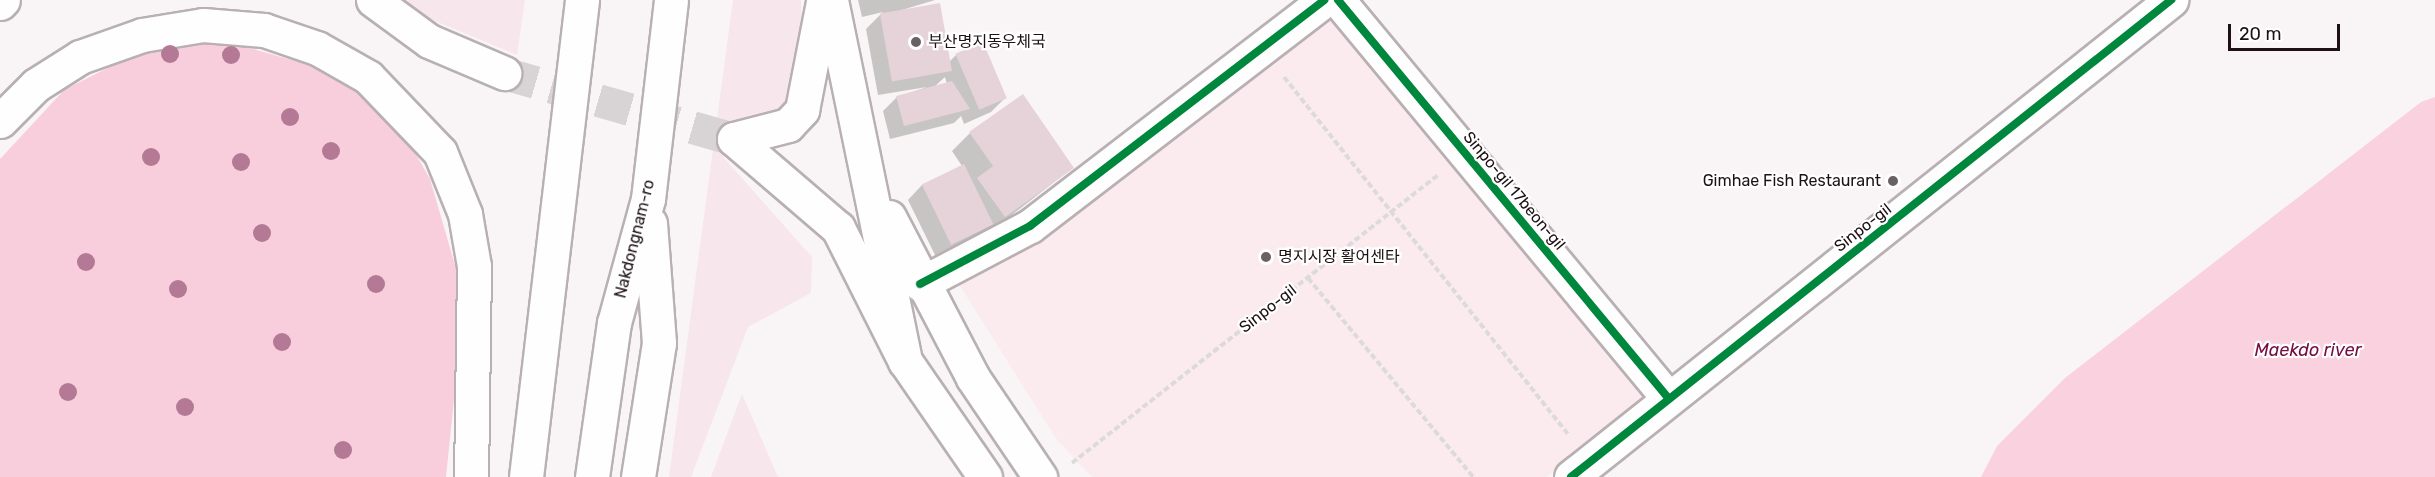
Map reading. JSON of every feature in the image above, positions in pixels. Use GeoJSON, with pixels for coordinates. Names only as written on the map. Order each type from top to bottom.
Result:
{"type":"FeatureCollection","features":[{"type":"Feature","properties":{"kind":"main road"},"geometry":{"type":"LineString","coordinates":[[0,3],[3,0]]}},
{"type":"Feature","properties":{"kind":"main road"},"geometry":{"type":"LineString","coordinates":[[373,0],[429,41],[504,73]]}},
{"type":"Feature","properties":{"kind":"main road"},"geometry":{"type":"LineString","coordinates":[[526,477],[582,0]]}},
{"type":"Feature","properties":{"kind":"main road","name":"Nakdongnam-ro"},"geometry":{"type":"LineString","coordinates":[[592,477],[614,323],[648,199],[668,42],[671,0]]}},
{"type":"Feature","properties":{"kind":"main road"},"geometry":{"type":"LineString","coordinates":[[668,42],[694,0]]}},
{"type":"Feature","properties":{"kind":"main road"},"geometry":{"type":"LineString","coordinates":[[824,0],[802,110],[788,125],[734,139],[838,228],[905,361],[986,477]]}},
{"type":"Feature","properties":{"kind":"main road"},"geometry":{"type":"LineString","coordinates":[[831,0],[905,361]]}},
{"type":"Feature","properties":{"kind":"main road"},"geometry":{"type":"LineString","coordinates":[[920,284],[1030,226],[1324,0]]}},
{"type":"Feature","properties":{"kind":"main road","name":"Sinpo-gil 17beon-gil"},"geometry":{"type":"LineString","coordinates":[[1338,0],[1669,399]]}},
{"type":"Feature","properties":{"kind":"main road","name":"Sinpo-gil"},"geometry":{"type":"LineString","coordinates":[[1581,469],[2160,4]]}},
{"type":"Feature","properties":{"kind":"main road"},"geometry":{"type":"LineString","coordinates":[[0,121],[36,85],[80,57],[142,34],[203,26],[264,30],[317,48],[368,77],[440,152],[465,214],[474,278],[471,477]]}},
{"type":"Feature","properties":{"kind":"main road"},"geometry":{"type":"LineString","coordinates":[[867,170],[920,284],[973,378],[1052,473]]}},
{"type":"Feature","properties":{"kind":"main road"},"geometry":{"type":"LineString","coordinates":[[638,477],[659,343],[648,199]]}},
{"type":"Feature","properties":{"kind":"path"},"geometry":{"type":"LineString","coordinates":[[1261,48],[1391,212],[1581,469]]}},
{"type":"Feature","properties":{"kind":"path"},"geometry":{"type":"LineString","coordinates":[[1308,278],[1465,154]]}},
{"type":"Feature","properties":{"kind":"shaded area"},"geometry":{"type":"Polygon","coordinates":[[[401,0],[525,0],[517,55],[418,14],[401,0]]]}},
{"type":"Feature","properties":{"kind":"shaded area"},"geometry":{"type":"Polygon","coordinates":[[[733,0],[801,0],[803,63],[785,118],[727,126],[723,157],[812,257],[811,293],[748,327],[691,477],[669,477],[733,0]]]}},
{"type":"Feature","properties":{"kind":"shaded area","name":"명지시장 활어센타"},"geometry":{"type":"Polygon","coordinates":[[[1330,5],[1651,394],[1547,477],[1092,477],[1057,440],[955,278],[1330,5]]]}},
{"type":"Feature","properties":{"kind":"shaded area"},"geometry":{"type":"Polygon","coordinates":[[[197,43],[243,46],[313,66],[347,84],[406,137],[430,179],[457,272],[459,351],[446,477],[0,477],[0,159],[64,90],[153,45],[197,43]]]}},
{"type":"Feature","properties":{"kind":"shaded area"},"geometry":{"type":"Polygon","coordinates":[[[742,394],[778,477],[711,477],[742,394]]]}},
{"type":"Feature","properties":{"kind":"water","name":"Maekdo river"},"geometry":{"type":"Polygon","coordinates":[[[2435,97],[2435,477],[1981,477],[1997,446],[2065,378],[2421,102],[2435,97]]]}},
{"type":"Feature","properties":{"kind":"building","name":"부산명지동우체국"},"geometry":{"type":"Polygon","coordinates":[[[940,3],[952,71],[892,82],[880,14],[940,3]]]}},
{"type":"Feature","properties":{"kind":"building"},"geometry":{"type":"Polygon","coordinates":[[[983,42],[1007,98],[979,110],[955,54],[983,42]]]}},
{"type":"Feature","properties":{"kind":"building"},"geometry":{"type":"Polygon","coordinates":[[[952,81],[970,109],[904,126],[896,96],[952,81]]]}},
{"type":"Feature","properties":{"kind":"building"},"geometry":{"type":"Polygon","coordinates":[[[1023,94],[1074,168],[1005,217],[977,178],[993,166],[969,132],[1023,94]]]}},
{"type":"Feature","properties":{"kind":"building"},"geometry":{"type":"Polygon","coordinates":[[[964,164],[993,224],[951,245],[922,185],[964,164]]]}},
{"type":"Feature","properties":{"kind":"tunnel"},"geometry":{"type":"LineString","coordinates":[[504,73],[734,139]]}},
{"type":"Feature","properties":{"kind":"cycle path"},"geometry":{"type":"LineString","coordinates":[[920,284],[1030,226],[1324,0]]}},
{"type":"Feature","properties":{"kind":"cycle path"},"geometry":{"type":"LineString","coordinates":[[1338,0],[1669,399]]}},
{"type":"Feature","properties":{"kind":"cycle path"},"geometry":{"type":"LineString","coordinates":[[1571,477],[2171,0]]}},
{"type":"Feature","properties":{"kind":"place","name":"부산명지동우체국"},"geometry":{"type":"Point","coordinates":[916,42]}},
{"type":"Feature","properties":{"kind":"place","name":"Gimhae Fish Restaurant"},"geometry":{"type":"Point","coordinates":[1893,181]}},
{"type":"Feature","properties":{"kind":"place","name":"명지시장 활어센타"},"geometry":{"type":"Point","coordinates":[1266,257]}}]}
